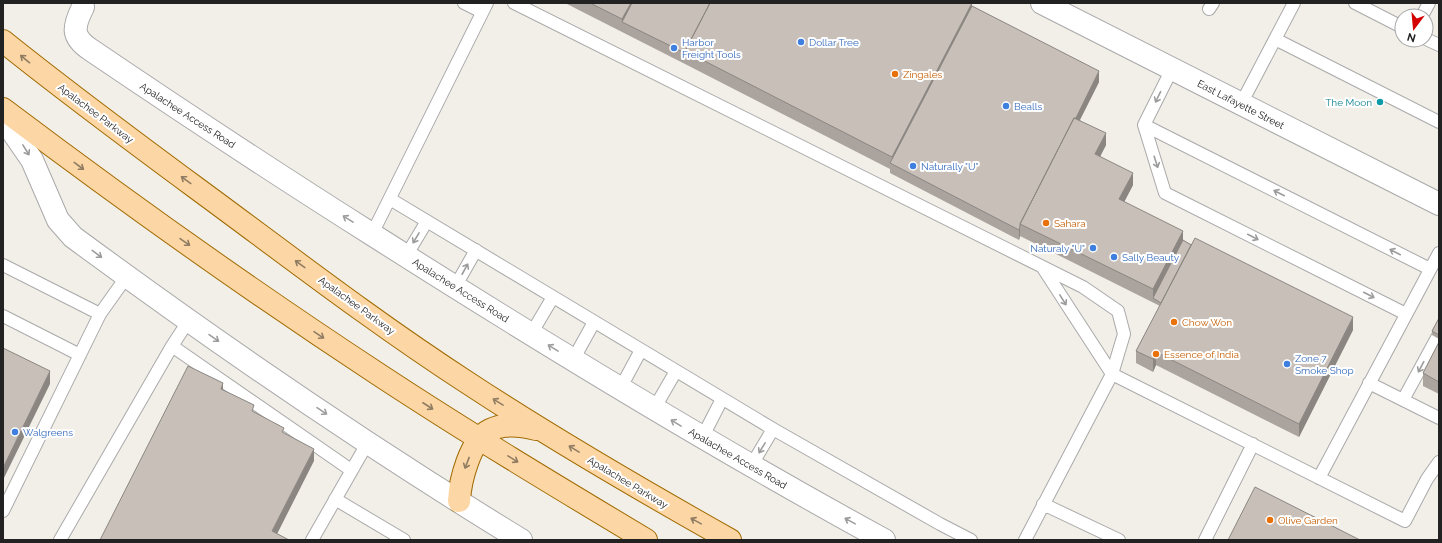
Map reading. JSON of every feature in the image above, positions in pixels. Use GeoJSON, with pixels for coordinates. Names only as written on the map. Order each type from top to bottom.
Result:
{"type":"FeatureCollection","features":[{"type":"Feature","properties":{"kind":"main road","name":"Apalachee Parkway"},"geometry":{"type":"LineString","coordinates":[[3,41],[117,130],[382,324],[467,383],[655,498],[730,540]]}},
{"type":"Feature","properties":{"kind":"main road"},"geometry":{"type":"LineString","coordinates":[[3,109],[92,176],[280,308],[379,375],[480,439],[646,540]]}},
{"type":"Feature","properties":{"kind":"main road"},"geometry":{"type":"LineString","coordinates":[[459,501],[460,485],[466,466],[480,439],[489,430],[504,426],[522,426],[543,430]]}},
{"type":"Feature","properties":{"kind":"main road"},"geometry":{"type":"LineString","coordinates":[[569,494],[619,540]]}},
{"type":"Feature","properties":{"kind":"street","name":"East Lafayette Street"},"geometry":{"type":"LineString","coordinates":[[1042,3],[1439,204]]}},
{"type":"Feature","properties":{"kind":"street","name":"Apalachee Access Road"},"geometry":{"type":"LineString","coordinates":[[82,4],[75,31],[76,36],[84,45],[273,172],[620,389],[702,438],[884,540]]}},
{"type":"Feature","properties":{"kind":"street"},"geometry":{"type":"LineString","coordinates":[[3,118],[32,160],[58,220],[73,237],[189,320],[368,442],[521,540]]}},
{"type":"Feature","properties":{"kind":"lane"},"geometry":{"type":"LineString","coordinates":[[372,234],[484,8],[464,3]]}},
{"type":"Feature","properties":{"kind":"lane"},"geometry":{"type":"LineString","coordinates":[[514,3],[1083,287],[1118,311],[1124,334],[1112,374],[1025,540]]}},
{"type":"Feature","properties":{"kind":"lane"},"geometry":{"type":"LineString","coordinates":[[1241,104],[1294,3]]}},
{"type":"Feature","properties":{"kind":"lane"},"geometry":{"type":"LineString","coordinates":[[1355,3],[1394,23]]}},
{"type":"Feature","properties":{"kind":"lane"},"geometry":{"type":"LineString","coordinates":[[1275,39],[1439,122]]}},
{"type":"Feature","properties":{"kind":"lane"},"geometry":{"type":"LineString","coordinates":[[1172,69],[1144,125],[1165,193],[1406,314]]}},
{"type":"Feature","properties":{"kind":"lane"},"geometry":{"type":"LineString","coordinates":[[1144,125],[1436,260],[1319,478]]}},
{"type":"Feature","properties":{"kind":"lane"},"geometry":{"type":"LineString","coordinates":[[390,199],[773,430],[971,540]]}},
{"type":"Feature","properties":{"kind":"lane"},"geometry":{"type":"LineString","coordinates":[[406,256],[427,221]]}},
{"type":"Feature","properties":{"kind":"lane"},"geometry":{"type":"LineString","coordinates":[[455,287],[476,250]]}},
{"type":"Feature","properties":{"kind":"lane"},"geometry":{"type":"LineString","coordinates":[[3,265],[100,314]]}},
{"type":"Feature","properties":{"kind":"lane"},"geometry":{"type":"LineString","coordinates":[[1042,267],[1112,374],[1404,521],[1427,479],[1439,462]]}},
{"type":"Feature","properties":{"kind":"lane"},"geometry":{"type":"LineString","coordinates":[[3,511],[100,314],[127,276]]}},
{"type":"Feature","properties":{"kind":"lane"},"geometry":{"type":"LineString","coordinates":[[531,334],[553,297]]}},
{"type":"Feature","properties":{"kind":"lane"},"geometry":{"type":"LineString","coordinates":[[3,316],[80,355]]}},
{"type":"Feature","properties":{"kind":"lane"},"geometry":{"type":"LineString","coordinates":[[60,540],[172,346],[189,320]]}},
{"type":"Feature","properties":{"kind":"lane"},"geometry":{"type":"LineString","coordinates":[[573,360],[594,322]]}},
{"type":"Feature","properties":{"kind":"lane"},"geometry":{"type":"LineString","coordinates":[[1403,400],[1439,334]]}},
{"type":"Feature","properties":{"kind":"lane"},"geometry":{"type":"LineString","coordinates":[[172,346],[351,470]]}},
{"type":"Feature","properties":{"kind":"lane"},"geometry":{"type":"LineString","coordinates":[[620,389],[641,350]]}},
{"type":"Feature","properties":{"kind":"lane"},"geometry":{"type":"LineString","coordinates":[[654,409],[676,371]]}},
{"type":"Feature","properties":{"kind":"lane"},"geometry":{"type":"LineString","coordinates":[[1369,383],[1439,418]]}},
{"type":"Feature","properties":{"kind":"lane"},"geometry":{"type":"LineString","coordinates":[[702,438],[722,399]]}},
{"type":"Feature","properties":{"kind":"lane"},"geometry":{"type":"LineString","coordinates":[[751,466],[773,430]]}},
{"type":"Feature","properties":{"kind":"lane"},"geometry":{"type":"LineString","coordinates":[[312,540],[368,442]]}},
{"type":"Feature","properties":{"kind":"lane"},"geometry":{"type":"LineString","coordinates":[[1205,540],[1253,444]]}},
{"type":"Feature","properties":{"kind":"lane"},"geometry":{"type":"LineString","coordinates":[[335,499],[387,536],[404,540]]}},
{"type":"Feature","properties":{"kind":"lane"},"geometry":{"type":"LineString","coordinates":[[1044,504],[1119,540]]}},
{"type":"Feature","properties":{"kind":"building"},"geometry":{"type":"Polygon","coordinates":[[[590,3],[631,3],[622,19],[590,3]]]}},
{"type":"Feature","properties":{"kind":"building","name":"Harbor Freight Tools"},"geometry":{"type":"Polygon","coordinates":[[[632,3],[710,3],[685,53],[622,22],[632,3]]]}},
{"type":"Feature","properties":{"kind":"building"},"geometry":{"type":"Polygon","coordinates":[[[710,3],[972,3],[892,157],[685,51],[710,3]]]}},
{"type":"Feature","properties":{"kind":"building","name":"Bealls"},"geometry":{"type":"Polygon","coordinates":[[[972,6],[1099,71],[1020,224],[1019,230],[890,163],[972,6]]]}},
{"type":"Feature","properties":{"kind":"building"},"geometry":{"type":"Polygon","coordinates":[[[1074,118],[1106,133],[1095,154],[1133,173],[1119,199],[1183,231],[1153,289],[1020,224],[1074,118]]]}},
{"type":"Feature","properties":{"kind":"building"},"geometry":{"type":"Polygon","coordinates":[[[1195,238],[1353,317],[1299,424],[1156,352],[1153,359],[1136,351],[1195,238]]]}},
{"type":"Feature","properties":{"kind":"building"},"geometry":{"type":"Polygon","coordinates":[[[1183,240],[1191,245],[1161,303],[1153,298],[1183,240]]]}},
{"type":"Feature","properties":{"kind":"building"},"geometry":{"type":"Polygon","coordinates":[[[1439,318],[1439,335],[1432,331],[1439,318]]]}},
{"type":"Feature","properties":{"kind":"building"},"geometry":{"type":"Polygon","coordinates":[[[1439,342],[1439,382],[1423,373],[1439,342]]]}},
{"type":"Feature","properties":{"kind":"building","name":"Walgreens"},"geometry":{"type":"Polygon","coordinates":[[[3,348],[50,371],[3,468],[3,348]]]}},
{"type":"Feature","properties":{"kind":"building"},"geometry":{"type":"Polygon","coordinates":[[[188,366],[223,383],[221,389],[254,405],[252,411],[284,428],[282,432],[314,449],[272,531],[289,540],[100,540],[188,366]]]}},
{"type":"Feature","properties":{"kind":"building"},"geometry":{"type":"Polygon","coordinates":[[[1255,487],[1360,540],[1228,540],[1255,487]]]}},
{"type":"Feature","properties":{"kind":"place","name":"Dollar Tree"},"geometry":{"type":"Point","coordinates":[801,42]}},
{"type":"Feature","properties":{"kind":"place","name":"Harbor Freight Tools"},"geometry":{"type":"Point","coordinates":[674,48]}},
{"type":"Feature","properties":{"kind":"place","name":"Zingales"},"geometry":{"type":"Point","coordinates":[895,74]}},
{"type":"Feature","properties":{"kind":"place","name":"The Moon"},"geometry":{"type":"Point","coordinates":[1380,102]}},
{"type":"Feature","properties":{"kind":"place","name":"Bealls"},"geometry":{"type":"Point","coordinates":[1006,106]}},
{"type":"Feature","properties":{"kind":"place","name":"Naturally \"U\""},"geometry":{"type":"Point","coordinates":[913,166]}},
{"type":"Feature","properties":{"kind":"place","name":"Sahara"},"geometry":{"type":"Point","coordinates":[1046,223]}},
{"type":"Feature","properties":{"kind":"place","name":"Naturaly \"U\""},"geometry":{"type":"Point","coordinates":[1093,248]}},
{"type":"Feature","properties":{"kind":"place","name":"Sally Beauty"},"geometry":{"type":"Point","coordinates":[1114,257]}},
{"type":"Feature","properties":{"kind":"place","name":"Chow Won"},"geometry":{"type":"Point","coordinates":[1174,322]}},
{"type":"Feature","properties":{"kind":"place","name":"Essence of India"},"geometry":{"type":"Point","coordinates":[1156,354]}},
{"type":"Feature","properties":{"kind":"place","name":"Zone 7 Smoke Shop"},"geometry":{"type":"Point","coordinates":[1287,364]}},
{"type":"Feature","properties":{"kind":"place","name":"Walgreens"},"geometry":{"type":"Point","coordinates":[15,432]}},
{"type":"Feature","properties":{"kind":"place","name":"Olive Garden"},"geometry":{"type":"Point","coordinates":[1270,520]}}]}
